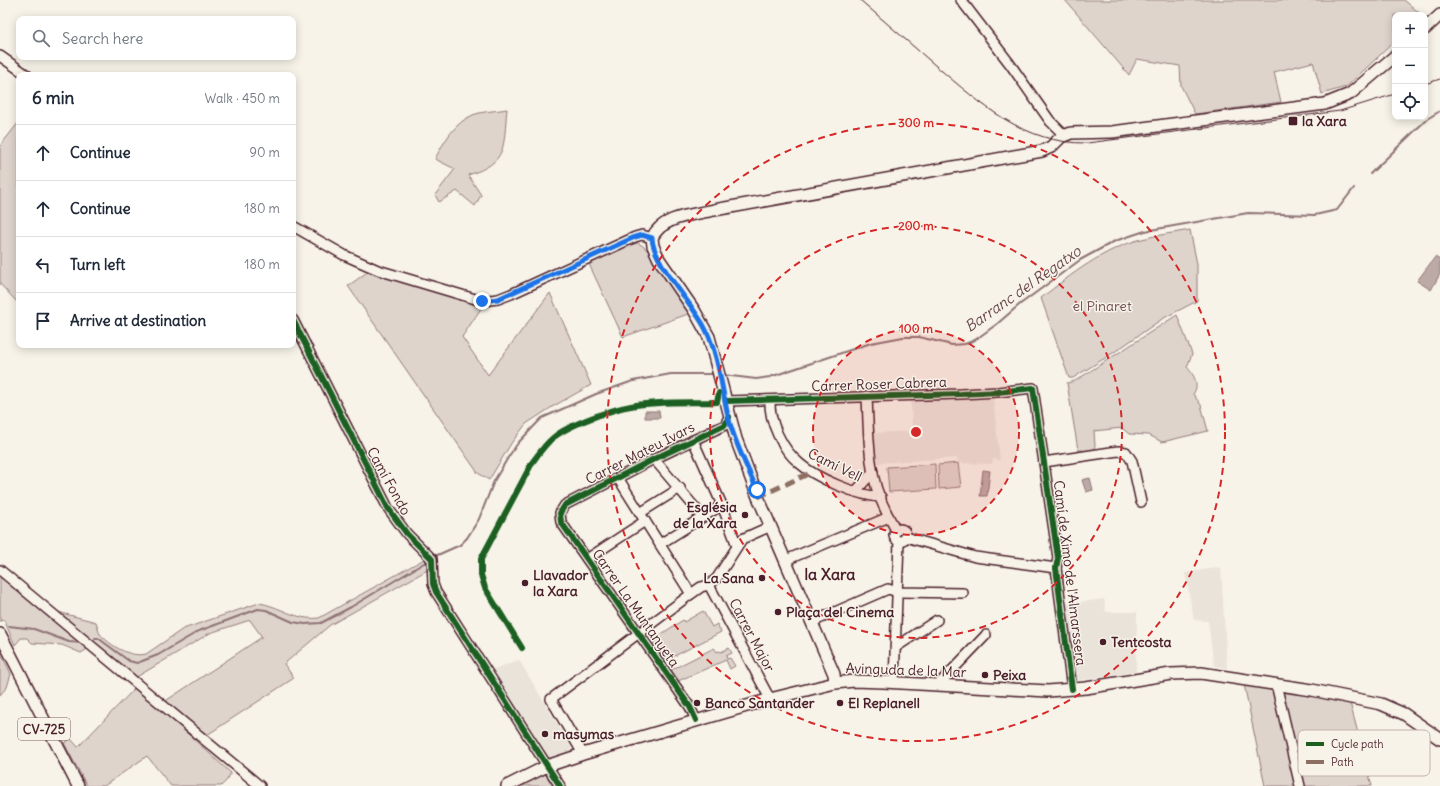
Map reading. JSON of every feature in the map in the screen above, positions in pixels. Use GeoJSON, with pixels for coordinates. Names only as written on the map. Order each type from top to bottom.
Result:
{"type":"FeatureCollection","features":[{"type":"Feature","properties":{"kind":"main road"},"geometry":{"type":"LineString","coordinates":[[1428,26],[1440,15]]}},
{"type":"Feature","properties":{"kind":"main road"},"geometry":{"type":"LineString","coordinates":[[835,683],[834,674],[772,526],[758,497],[733,431],[726,422],[726,401],[712,344],[706,329],[659,259],[653,246],[652,238],[658,228],[663,224],[693,214],[1041,152],[1051,147],[1064,135],[1074,132],[1112,132],[1325,104],[1350,94],[1392,59]]}},
{"type":"Feature","properties":{"kind":"main road","name":"CV-725"},"geometry":{"type":"LineString","coordinates":[[0,634],[78,786]]}},
{"type":"Feature","properties":{"kind":"main road","name":"CV-725"},"geometry":{"type":"LineString","coordinates":[[20,671],[21,682],[70,786]]}},
{"type":"Feature","properties":{"kind":"main road","name":"Avinguda de la Mar"},"geometry":{"type":"LineString","coordinates":[[507,786],[547,766],[583,754],[770,699],[835,683],[854,681],[894,682],[1031,691],[1072,689],[1154,677],[1201,673],[1276,684],[1381,704],[1404,714],[1427,730]]}},
{"type":"Feature","properties":{"kind":"main road","name":"Avinguda de la Mar"},"geometry":{"type":"LineString","coordinates":[[1430,732],[1440,739]]}},
{"type":"Feature","properties":{"kind":"street"},"geometry":{"type":"LineString","coordinates":[[961,0],[1010,64],[1050,121],[1064,135]]}},
{"type":"Feature","properties":{"kind":"street"},"geometry":{"type":"LineString","coordinates":[[0,56],[23,72]]}},
{"type":"Feature","properties":{"kind":"street"},"geometry":{"type":"LineString","coordinates":[[296,228],[344,255],[378,270],[482,301],[491,301],[504,296],[635,237],[642,235],[652,238]]}},
{"type":"Feature","properties":{"kind":"street","name":"Camí Fondo"},"geometry":{"type":"LineString","coordinates":[[296,326],[388,508],[407,534],[432,559],[433,584],[436,592],[560,786]]}},
{"type":"Feature","properties":{"kind":"street","name":"Carrer Roser Cabrera"},"geometry":{"type":"LineString","coordinates":[[726,401],[998,392],[1033,388]]}},
{"type":"Feature","properties":{"kind":"street","name":"Camí de Ximo de l'Almarssera"},"geometry":{"type":"LineString","coordinates":[[1033,388],[1058,558],[1056,568],[1072,689]]}},
{"type":"Feature","properties":{"kind":"street"},"geometry":{"type":"LineString","coordinates":[[867,396],[873,472],[889,517],[896,530],[904,530],[898,592],[894,682]]}},
{"type":"Feature","properties":{"kind":"street","name":"Camí Vell"},"geometry":{"type":"LineString","coordinates":[[770,400],[770,413],[774,425],[782,442],[794,458],[812,471],[855,492],[881,497]]}},
{"type":"Feature","properties":{"kind":"street","name":"Carrer Mateu Ivars"},"geometry":{"type":"LineString","coordinates":[[560,510],[565,505],[726,422]]}},
{"type":"Feature","properties":{"kind":"street"},"geometry":{"type":"LineString","coordinates":[[693,440],[722,505],[738,546]]}},
{"type":"Feature","properties":{"kind":"street"},"geometry":{"type":"LineString","coordinates":[[1044,462],[1118,450],[1126,452],[1132,462],[1141,502]]}},
{"type":"Feature","properties":{"kind":"street"},"geometry":{"type":"LineString","coordinates":[[654,458],[702,516]]}},
{"type":"Feature","properties":{"kind":"street"},"geometry":{"type":"LineString","coordinates":[[855,492],[873,472]]}},
{"type":"Feature","properties":{"kind":"street"},"geometry":{"type":"LineString","coordinates":[[618,478],[691,594]]}},
{"type":"Feature","properties":{"kind":"street"},"geometry":{"type":"LineString","coordinates":[[640,513],[680,488]]}},
{"type":"Feature","properties":{"kind":"street"},"geometry":{"type":"LineString","coordinates":[[660,544],[702,516],[722,505]]}},
{"type":"Feature","properties":{"kind":"street","name":"Carrer La Muntanyeta"},"geometry":{"type":"LineString","coordinates":[[560,510],[560,522],[639,632],[690,708],[696,720]]}},
{"type":"Feature","properties":{"kind":"street"},"geometry":{"type":"LineString","coordinates":[[786,560],[889,517]]}},
{"type":"Feature","properties":{"kind":"street"},"geometry":{"type":"LineString","coordinates":[[587,559],[645,522]]}},
{"type":"Feature","properties":{"kind":"street"},"geometry":{"type":"LineString","coordinates":[[583,754],[551,699],[691,594],[701,587],[709,585],[719,576],[742,539],[772,526]]}},
{"type":"Feature","properties":{"kind":"street"},"geometry":{"type":"LineString","coordinates":[[903,539],[974,558],[1056,568]]}},
{"type":"Feature","properties":{"kind":"street"},"geometry":{"type":"LineString","coordinates":[[0,570],[260,786]]}},
{"type":"Feature","properties":{"kind":"street","name":"Carrer Major"},"geometry":{"type":"LineString","coordinates":[[709,585],[770,699]]}},
{"type":"Feature","properties":{"kind":"street"},"geometry":{"type":"LineString","coordinates":[[812,622],[888,589],[898,592],[963,593]]}},
{"type":"Feature","properties":{"kind":"street"},"geometry":{"type":"LineString","coordinates":[[896,647],[937,620]]}},
{"type":"Feature","properties":{"kind":"street"},"geometry":{"type":"LineString","coordinates":[[938,685],[986,634]]}},
{"type":"Feature","properties":{"kind":"street"},"geometry":{"type":"LineString","coordinates":[[1276,684],[1300,786]]}},
{"type":"Feature","properties":{"kind":"shaded area"},"geometry":{"type":"Polygon","coordinates":[[[1435,257],[1440,260],[1440,274],[1431,290],[1417,281],[1435,257]]]}},
{"type":"Feature","properties":{"kind":"shaded area"},"geometry":{"type":"Polygon","coordinates":[[[993,398],[1000,460],[993,459],[992,464],[959,463],[957,458],[875,463],[874,433],[912,431],[911,401],[993,398]]]}},
{"type":"Feature","properties":{"kind":"shaded area"},"geometry":{"type":"Polygon","coordinates":[[[645,411],[659,411],[660,418],[645,418],[645,411]]]}},
{"type":"Feature","properties":{"kind":"shaded area"},"geometry":{"type":"Polygon","coordinates":[[[983,470],[990,471],[987,496],[980,496],[983,470]]]}},
{"type":"Feature","properties":{"kind":"shaded area"},"geometry":{"type":"Polygon","coordinates":[[[1090,478],[1093,490],[1086,492],[1082,480],[1090,478]]]}},
{"type":"Feature","properties":{"kind":"shaded area","name":"Tentcosta"},"geometry":{"type":"Polygon","coordinates":[[[1221,567],[1227,668],[1214,666],[1208,621],[1194,620],[1185,573],[1221,567]]]}},
{"type":"Feature","properties":{"kind":"shaded area","name":"Tentcosta"},"geometry":{"type":"Polygon","coordinates":[[[1104,599],[1106,612],[1137,612],[1136,672],[1075,681],[1065,604],[1104,599]]]}},
{"type":"Feature","properties":{"kind":"shaded area"},"geometry":{"type":"Polygon","coordinates":[[[519,660],[571,747],[570,751],[547,759],[491,670],[519,660]]]}},
{"type":"Feature","properties":{"kind":"green space"},"geometry":{"type":"Polygon","coordinates":[[[1065,0],[1404,0],[1418,12],[1392,12],[1392,44],[1346,87],[1322,94],[1313,62],[1274,72],[1281,102],[1195,114],[1181,86],[1180,66],[1137,59],[1129,75],[1065,0]]]}},
{"type":"Feature","properties":{"kind":"green space"},"geometry":{"type":"Polygon","coordinates":[[[507,109],[504,143],[497,158],[481,170],[468,175],[481,195],[475,206],[457,191],[439,202],[435,195],[455,169],[435,159],[450,134],[467,118],[473,115],[507,109]]]}},
{"type":"Feature","properties":{"kind":"green space"},"geometry":{"type":"Polygon","coordinates":[[[16,126],[16,301],[0,284],[0,146],[16,126]]]}},
{"type":"Feature","properties":{"kind":"green space","name":"el Pinaret"},"geometry":{"type":"Polygon","coordinates":[[[1190,230],[1197,264],[1197,301],[1162,319],[1113,353],[1073,378],[1069,378],[1041,298],[1088,263],[1114,249],[1142,239],[1190,230]]]}},
{"type":"Feature","properties":{"kind":"green space"},"geometry":{"type":"Polygon","coordinates":[[[638,243],[650,253],[691,313],[623,337],[589,264],[629,245],[638,243]]]}},
{"type":"Feature","properties":{"kind":"green space"},"geometry":{"type":"Polygon","coordinates":[[[370,270],[484,304],[462,337],[488,375],[550,293],[591,385],[552,407],[526,424],[512,442],[489,480],[478,473],[348,286],[370,270]]]}},
{"type":"Feature","properties":{"kind":"green space"},"geometry":{"type":"Polygon","coordinates":[[[1177,315],[1192,354],[1187,367],[1192,373],[1196,384],[1193,394],[1201,405],[1208,431],[1162,442],[1149,435],[1129,434],[1122,428],[1094,431],[1095,446],[1093,451],[1078,450],[1067,383],[1075,381],[1177,315]]]}},
{"type":"Feature","properties":{"kind":"green space"},"geometry":{"type":"Polygon","coordinates":[[[958,463],[961,487],[939,489],[938,465],[958,463]]]}},
{"type":"Feature","properties":{"kind":"green space"},"geometry":{"type":"Polygon","coordinates":[[[935,464],[936,489],[889,492],[887,467],[935,464]]]}},
{"type":"Feature","properties":{"kind":"green space"},"geometry":{"type":"Polygon","coordinates":[[[426,558],[431,564],[431,568],[330,625],[284,664],[294,678],[207,735],[164,702],[262,637],[250,620],[210,633],[135,678],[58,612],[96,622],[100,634],[115,647],[127,653],[140,655],[146,654],[183,629],[259,603],[303,617],[319,618],[426,558]]]}},
{"type":"Feature","properties":{"kind":"green space"},"geometry":{"type":"Polygon","coordinates":[[[0,573],[89,648],[81,653],[62,645],[32,643],[27,638],[21,638],[15,645],[4,620],[0,621],[0,573]]]}},
{"type":"Feature","properties":{"kind":"green space"},"geometry":{"type":"Polygon","coordinates":[[[703,611],[712,627],[717,624],[721,632],[665,661],[652,640],[683,620],[684,622],[703,611]]]}},
{"type":"Feature","properties":{"kind":"green space"},"geometry":{"type":"Polygon","coordinates":[[[714,648],[717,652],[721,652],[729,648],[732,653],[726,656],[727,659],[730,658],[735,666],[730,669],[726,660],[678,681],[671,670],[714,648]]]}},
{"type":"Feature","properties":{"kind":"green space"},"geometry":{"type":"Polygon","coordinates":[[[0,651],[11,674],[7,687],[0,695],[0,651]]]}},
{"type":"Feature","properties":{"kind":"green space"},"geometry":{"type":"Polygon","coordinates":[[[1244,684],[1350,703],[1357,730],[1298,730],[1298,776],[1369,776],[1372,786],[1265,786],[1244,684]]]}},
{"type":"Feature","properties":{"kind":"green space"},"geometry":{"type":"Polygon","coordinates":[[[136,687],[231,773],[221,786],[171,786],[147,756],[104,786],[87,786],[64,743],[71,739],[78,747],[136,687]]]}},
{"type":"Feature","properties":{"kind":"green space"},"geometry":{"type":"Polygon","coordinates":[[[545,774],[553,786],[521,786],[545,774]]]}},
{"type":"Feature","properties":{"kind":"waterway","name":"Barranc del Regatxo"},"geometry":{"type":"LineString","coordinates":[[1370,174],[1427,119],[1440,111]]}},
{"type":"Feature","properties":{"kind":"waterway","name":"Barranc del Regatxo"},"geometry":{"type":"LineString","coordinates":[[723,375],[756,379],[770,377],[871,343],[903,337],[919,337],[952,345],[965,344],[975,340],[997,324],[1019,305],[1080,260],[1115,241],[1145,231],[1248,213],[1315,215],[1337,210],[1354,188]]}},
{"type":"Feature","properties":{"kind":"waterway","name":"Barranc del Regatxo"},"geometry":{"type":"LineString","coordinates":[[433,557],[460,545],[467,538],[479,519],[494,481],[509,456],[518,443],[542,418],[596,394],[633,381],[671,374],[714,374]]}},
{"type":"Feature","properties":{"kind":"waterway","name":"Barranc del Regatxo"},"geometry":{"type":"LineString","coordinates":[[95,638],[98,638],[129,661],[137,663],[158,655],[199,631],[258,609],[266,610],[293,622],[305,624],[321,623],[351,607],[429,560]]}},
{"type":"Feature","properties":{"kind":"waterway","name":"Barranc del Regatxo"},"geometry":{"type":"LineString","coordinates":[[9,626],[34,629],[69,642],[83,643]]}},
{"type":"Feature","properties":{"kind":"tram line"},"geometry":{"type":"LineString","coordinates":[[860,0],[953,80],[987,107],[1023,129],[1043,137],[1064,142],[1087,143],[1340,111],[1392,95]]}},
{"type":"Feature","properties":{"kind":"tram line"},"geometry":{"type":"LineString","coordinates":[[1428,83],[1440,79]]}},
{"type":"Feature","properties":{"kind":"marked path"},"geometry":{"type":"LineString","coordinates":[[758,497],[810,473]]}},
{"type":"Feature","properties":{"kind":"cycle path"},"geometry":{"type":"LineString","coordinates":[[296,326],[388,508],[407,534],[432,559],[433,584],[436,592],[560,786]]}},
{"type":"Feature","properties":{"kind":"cycle path"},"geometry":{"type":"LineString","coordinates":[[726,401],[961,394],[1033,388],[1058,558],[1056,568],[1072,689]]}},
{"type":"Feature","properties":{"kind":"cycle path"},"geometry":{"type":"LineString","coordinates":[[522,648],[485,588],[481,575],[481,559],[532,463],[542,449],[561,432],[591,418],[613,410],[652,403],[717,402],[719,393]]}},
{"type":"Feature","properties":{"kind":"cycle path"},"geometry":{"type":"LineString","coordinates":[[696,720],[690,707],[561,522],[560,513],[565,505],[654,459],[725,425],[729,417]]}},
{"type":"Feature","properties":{"kind":"place","name":"la Xara"},"geometry":{"type":"Point","coordinates":[1293,121]}},
{"type":"Feature","properties":{"kind":"place","name":"Església de la Xara"},"geometry":{"type":"Point","coordinates":[745,515]}},
{"type":"Feature","properties":{"kind":"place","name":"La Sana"},"geometry":{"type":"Point","coordinates":[762,578]}},
{"type":"Feature","properties":{"kind":"place","name":"Llavador la Xara"},"geometry":{"type":"Point","coordinates":[525,583]}},
{"type":"Feature","properties":{"kind":"place","name":"Plaça del Cinema"},"geometry":{"type":"Point","coordinates":[778,612]}},
{"type":"Feature","properties":{"kind":"place","name":"Tentcosta"},"geometry":{"type":"Point","coordinates":[1103,642]}},
{"type":"Feature","properties":{"kind":"place","name":"Peixa"},"geometry":{"type":"Point","coordinates":[985,675]}},
{"type":"Feature","properties":{"kind":"place","name":"Banco Santander"},"geometry":{"type":"Point","coordinates":[697,703]}},
{"type":"Feature","properties":{"kind":"place","name":"El Replanell"},"geometry":{"type":"Point","coordinates":[840,703]}},
{"type":"Feature","properties":{"kind":"place","name":"masymas"},"geometry":{"type":"Point","coordinates":[545,734]}},
{"type":"Feature","properties":{"kind":"district","name":"la Xara"},"geometry":{"type":"Point","coordinates":[830,574]}},
{"type":"Feature","properties":{"kind":"route"},"geometry":{"type":"LineString","coordinates":[[482,301],[498,299],[635,237],[642,235],[652,238],[654,249],[659,259],[701,320],[712,344],[729,417],[739,447],[757,490]]}}]}
